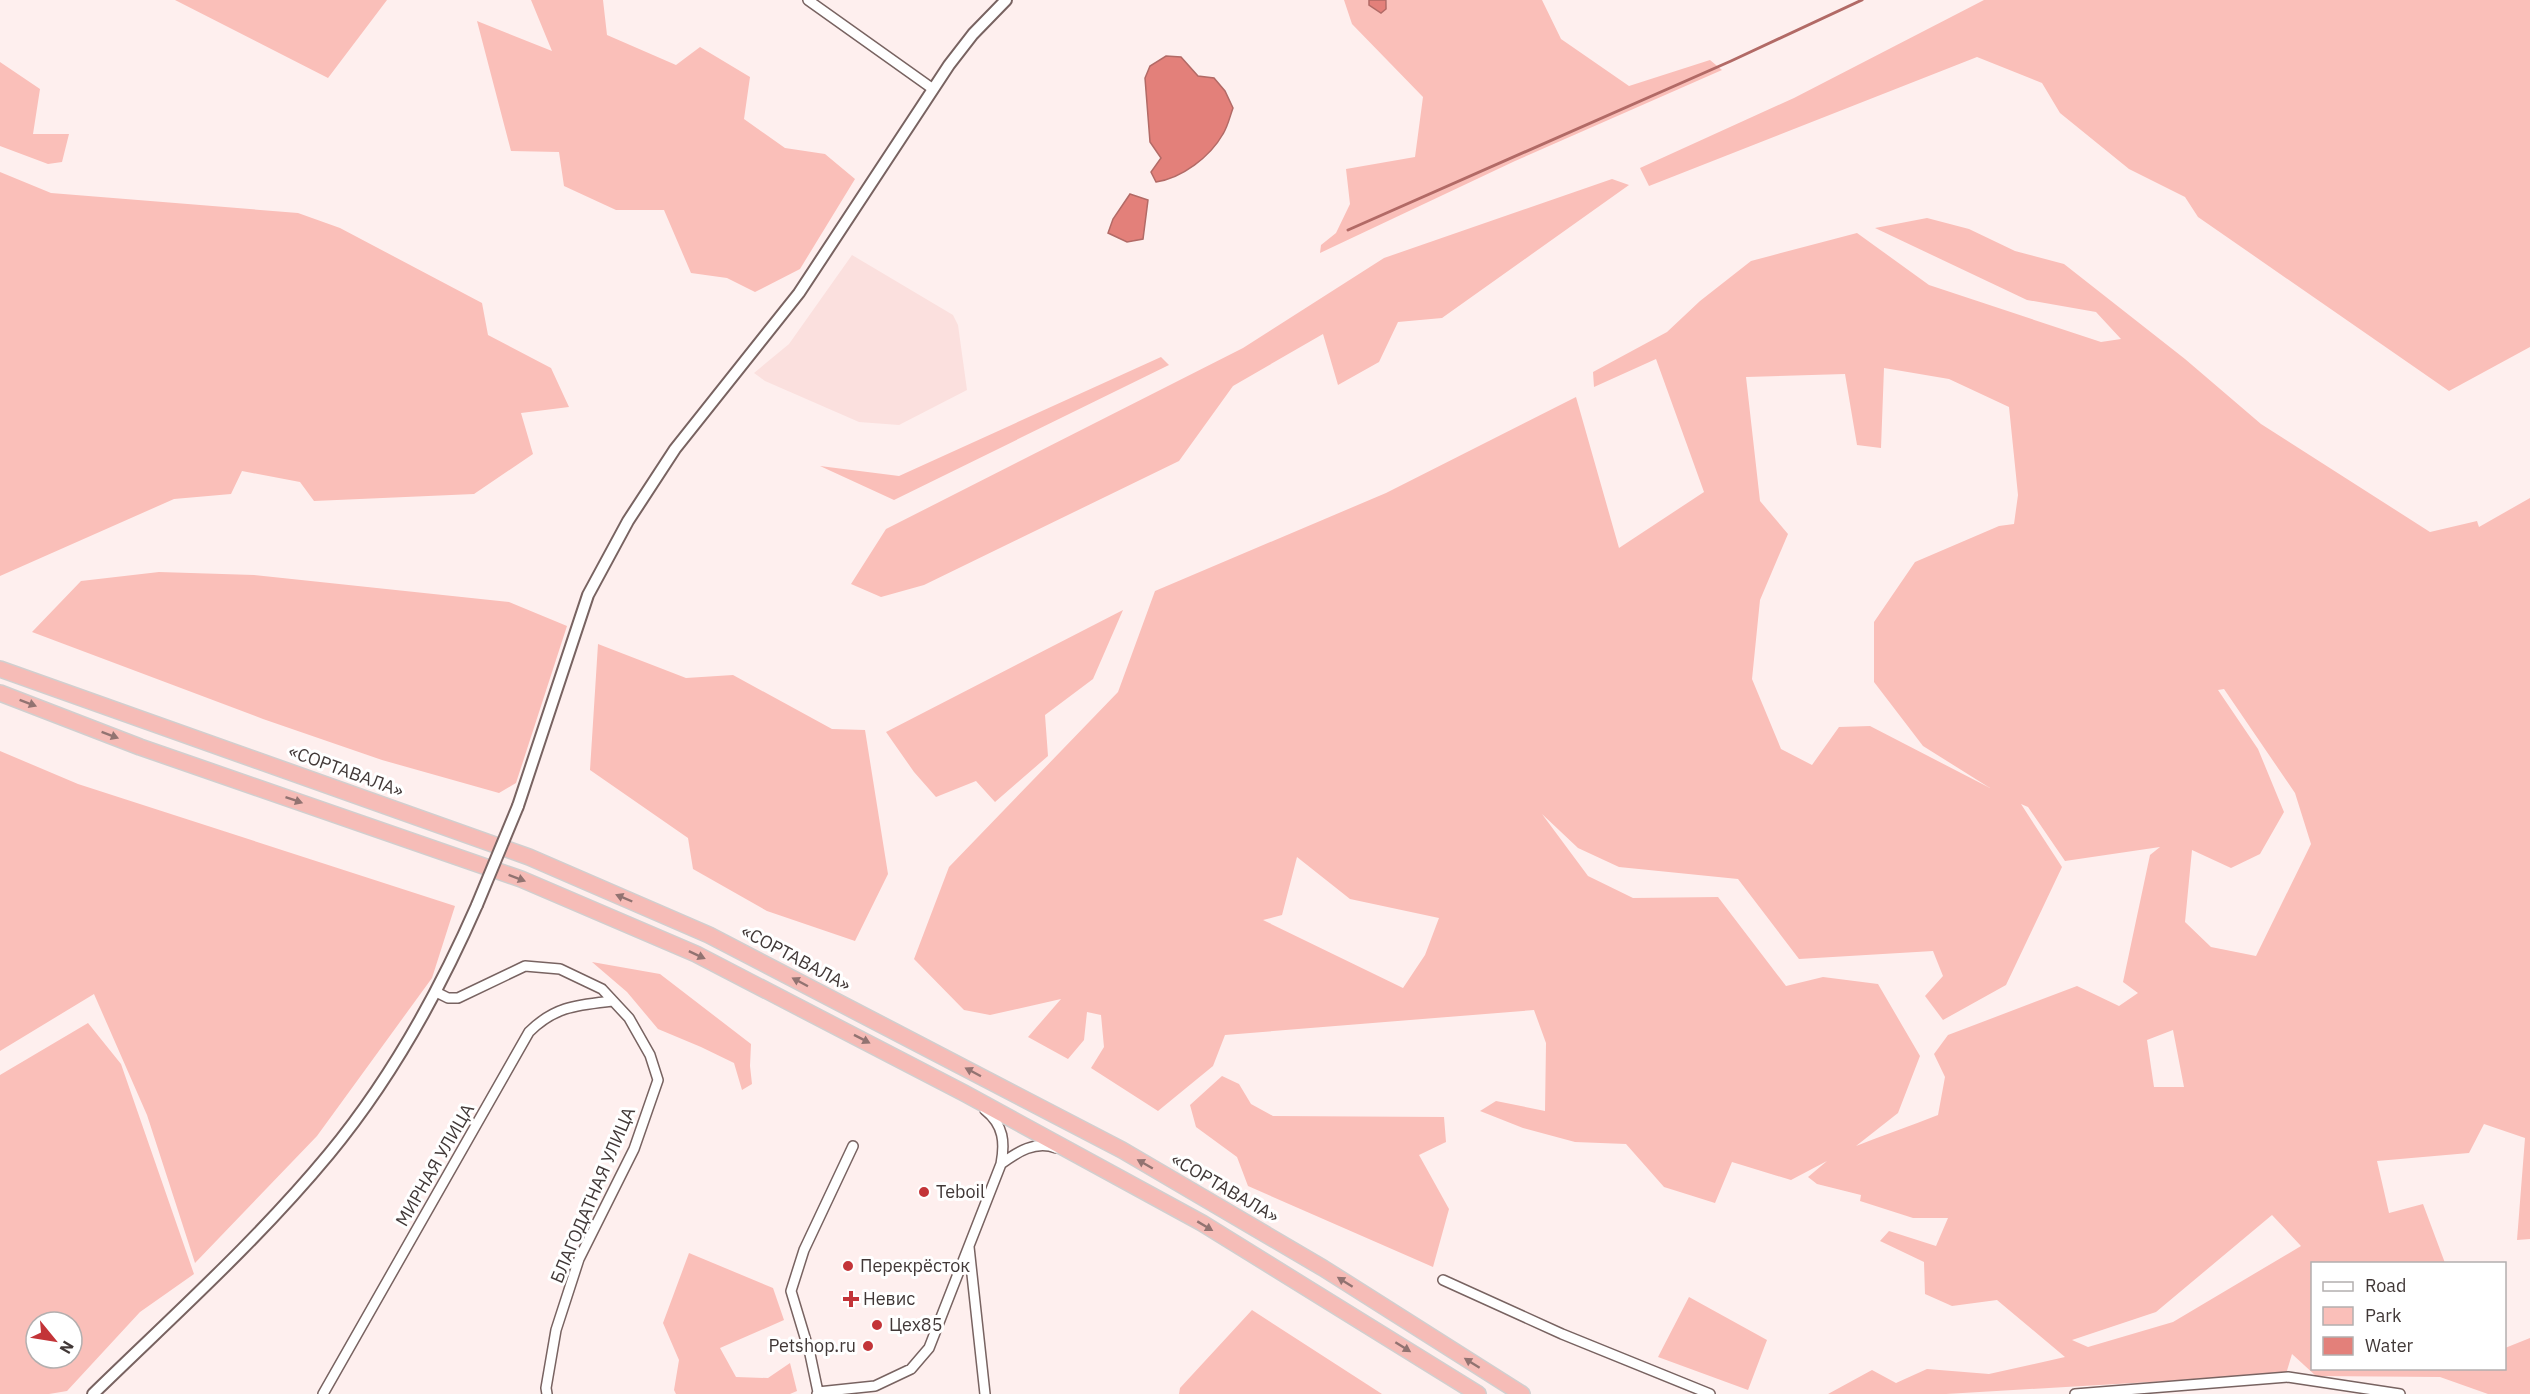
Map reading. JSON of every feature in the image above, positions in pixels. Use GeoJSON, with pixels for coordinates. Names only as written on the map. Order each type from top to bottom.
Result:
{"type":"FeatureCollection","features":[{"type":"Feature","properties":{"kind":"highway","name":"«СОРТАВАЛА»"},"geometry":{"type":"LineString","coordinates":[[0,669],[529,857],[709,934],[1122,1150],[1323,1268],[1522,1394]]}},
{"type":"Feature","properties":{"kind":"highway"},"geometry":{"type":"LineString","coordinates":[[0,693],[140,747],[521,879],[696,954],[964,1093],[1202,1224],[1478,1394]]}},
{"type":"Feature","properties":{"kind":"street"},"geometry":{"type":"LineString","coordinates":[[808,0],[933,89]]}},
{"type":"Feature","properties":{"kind":"street"},"geometry":{"type":"LineString","coordinates":[[93,1394],[268,1222],[329,1154],[409,1042],[436,992],[477,905],[518,806],[588,595],[628,521],[675,449],[799,292],[933,89],[973,34],[1006,0]]}},
{"type":"Feature","properties":{"kind":"street","name":"БЛАГОДАТНАЯ УЛИЦА"},"geometry":{"type":"LineString","coordinates":[[436,992],[448,998],[458,998],[525,966],[560,969],[602,989],[629,1018],[650,1055],[658,1080],[634,1149],[579,1259],[556,1330],[546,1388],[548,1394]]}},
{"type":"Feature","properties":{"kind":"street","name":"МИРНАЯ УЛИЦА"},"geometry":{"type":"LineString","coordinates":[[323,1394],[529,1032],[543,1018],[563,1009],[613,1000]]}},
{"type":"Feature","properties":{"kind":"street"},"geometry":{"type":"LineString","coordinates":[[853,1146],[804,1250],[791,1291],[810,1354],[818,1393],[874,1386],[910,1369],[929,1348],[1001,1164],[1004,1146],[1001,1129],[991,1115],[964,1093]]}},
{"type":"Feature","properties":{"kind":"street"},"geometry":{"type":"LineString","coordinates":[[1001,1164],[1019,1151],[1038,1146],[1050,1146],[1084,1158]]}},
{"type":"Feature","properties":{"kind":"street"},"geometry":{"type":"LineString","coordinates":[[969,1246],[985,1394]]}},
{"type":"Feature","properties":{"kind":"street"},"geometry":{"type":"LineString","coordinates":[[1443,1280],[1562,1334],[1710,1394]]}},
{"type":"Feature","properties":{"kind":"street"},"geometry":{"type":"LineString","coordinates":[[2074,1394],[2288,1377],[2400,1394]]}},
{"type":"Feature","properties":{"kind":"shaded area"},"geometry":{"type":"Polygon","coordinates":[[[852,255],[953,315],[958,325],[967,390],[899,425],[859,422],[765,381],[754,373],[789,344],[852,255]]]}},
{"type":"Feature","properties":{"kind":"green space"},"geometry":{"type":"Polygon","coordinates":[[[175,0],[387,0],[328,78],[175,0]]]}},
{"type":"Feature","properties":{"kind":"green space"},"geometry":{"type":"Polygon","coordinates":[[[531,0],[603,0],[607,35],[676,65],[700,47],[750,77],[744,119],[785,148],[825,154],[855,179],[800,269],[755,292],[727,278],[691,273],[664,210],[616,210],[564,186],[559,152],[511,151],[477,21],[552,51],[531,0]]]}},
{"type":"Feature","properties":{"kind":"green space"},"geometry":{"type":"Polygon","coordinates":[[[1344,0],[1369,0],[1369,5],[1381,13],[1386,9],[1387,0],[1542,0],[1561,39],[1629,86],[1710,60],[1722,70],[1515,161],[1320,253],[1321,245],[1336,233],[1350,204],[1346,169],[1415,157],[1423,97],[1352,24],[1344,0]]]}},
{"type":"Feature","properties":{"kind":"green space"},"geometry":{"type":"Polygon","coordinates":[[[1984,0],[2530,0],[2530,347],[2449,391],[2198,217],[2185,197],[2129,169],[2060,113],[2042,83],[1977,57],[1649,186],[1640,168],[1794,98],[1984,0]]]}},
{"type":"Feature","properties":{"kind":"green space"},"geometry":{"type":"Polygon","coordinates":[[[0,62],[40,89],[33,134],[69,134],[62,162],[48,164],[0,146],[0,62]]]}},
{"type":"Feature","properties":{"kind":"green space"},"geometry":{"type":"Polygon","coordinates":[[[0,172],[51,193],[298,213],[340,228],[482,303],[488,335],[551,368],[569,407],[521,413],[533,454],[474,494],[314,501],[300,482],[242,471],[231,494],[174,499],[0,576],[0,172]]]}},
{"type":"Feature","properties":{"kind":"green space"},"geometry":{"type":"Polygon","coordinates":[[[1612,179],[1629,185],[1442,318],[1398,322],[1379,362],[1338,385],[1323,334],[1233,386],[1179,461],[924,585],[881,597],[851,584],[886,529],[1243,348],[1384,258],[1612,179]]]}},
{"type":"Feature","properties":{"kind":"green space"},"geometry":{"type":"Polygon","coordinates":[[[1927,218],[1969,229],[2015,251],[2064,264],[2185,359],[2261,424],[2430,532],[2477,521],[2479,527],[2530,498],[2530,1239],[2517,1240],[2525,1138],[2484,1124],[2469,1153],[2377,1161],[2389,1213],[2423,1204],[2445,1262],[2311,1262],[2311,1370],[2506,1370],[2506,1348],[2530,1338],[2530,1394],[2488,1394],[2440,1377],[2316,1376],[2292,1354],[2286,1374],[1946,1394],[1828,1394],[1872,1370],[1896,1383],[1927,1369],[1989,1374],[2065,1357],[1997,1300],[1952,1306],[1925,1294],[1924,1262],[1880,1241],[1889,1231],[1936,1246],[1948,1218],[1913,1218],[1860,1201],[1861,1195],[1817,1184],[1808,1177],[1827,1161],[1791,1180],[1732,1162],[1715,1203],[1664,1187],[1626,1144],[1575,1142],[1523,1128],[1480,1111],[1496,1101],[1545,1111],[1546,1043],[1534,1010],[1225,1035],[1213,1066],[1158,1111],[1091,1068],[1104,1047],[1101,1015],[1087,1012],[1084,1040],[1068,1059],[1028,1037],[1061,999],[990,1015],[964,1010],[914,959],[949,867],[1118,692],[1155,591],[1386,493],[1576,397],[1619,548],[1704,492],[1656,359],[1594,387],[1593,372],[1667,332],[1700,301],[1751,261],[1857,233],[1929,285],[2101,342],[2121,339],[2096,312],[2027,300],[1875,228],[1927,218]],[[1884,368],[1881,448],[1857,445],[1845,374],[1746,377],[1760,501],[1788,534],[1760,600],[1752,679],[1781,749],[1812,765],[1839,727],[1870,726],[1990,788],[1923,746],[1874,682],[1874,622],[1915,562],[1999,526],[2014,524],[2018,495],[2009,407],[1949,379],[1884,368]],[[2224,689],[2218,690],[2258,749],[2284,812],[2260,854],[2231,868],[2192,850],[2185,922],[2211,947],[2256,956],[2311,844],[2295,793],[2224,689]],[[2021,804],[2062,867],[2006,985],[1943,1020],[1925,996],[1943,976],[1933,951],[1799,959],[1738,879],[1619,867],[1578,848],[1542,814],[1588,876],[1633,898],[1718,897],[1786,986],[1823,977],[1878,984],[1920,1056],[1898,1113],[1856,1146],[1938,1115],[1945,1077],[1934,1054],[1948,1035],[2077,986],[2119,1006],[2138,993],[2123,982],[2150,855],[2160,847],[2065,861],[2028,807],[2021,804]],[[1297,857],[1282,915],[1263,920],[1403,988],[1425,955],[1439,918],[1350,899],[1297,857]],[[2173,1030],[2147,1040],[2154,1087],[2184,1087],[2173,1030]],[[2272,1215],[2156,1312],[2072,1340],[2088,1347],[2173,1322],[2301,1246],[2272,1215]]]}},
{"type":"Feature","properties":{"kind":"green space"},"geometry":{"type":"Polygon","coordinates":[[[1161,357],[1169,365],[894,500],[820,466],[899,476],[1161,357]]]}},
{"type":"Feature","properties":{"kind":"green space"},"geometry":{"type":"Polygon","coordinates":[[[159,572],[254,575],[509,602],[567,626],[516,783],[499,793],[382,760],[263,719],[32,632],[81,581],[159,572]]]}},
{"type":"Feature","properties":{"kind":"green space"},"geometry":{"type":"Polygon","coordinates":[[[1123,610],[1093,679],[1045,715],[1048,756],[995,802],[976,781],[936,797],[914,772],[886,732],[1123,610]]]}},
{"type":"Feature","properties":{"kind":"green space"},"geometry":{"type":"Polygon","coordinates":[[[598,644],[686,678],[733,675],[832,729],[865,730],[888,874],[855,941],[767,911],[693,869],[688,838],[590,770],[598,644]]]}},
{"type":"Feature","properties":{"kind":"green space"},"geometry":{"type":"Polygon","coordinates":[[[0,751],[78,784],[455,906],[432,978],[317,1136],[195,1263],[147,1115],[94,994],[0,1051],[0,751]]]}},
{"type":"Feature","properties":{"kind":"green space"},"geometry":{"type":"Polygon","coordinates":[[[592,962],[660,974],[751,1044],[752,1084],[742,1090],[734,1063],[658,1029],[627,992],[592,962]]]}},
{"type":"Feature","properties":{"kind":"green space"},"geometry":{"type":"Polygon","coordinates":[[[88,1023],[121,1064],[194,1274],[140,1312],[67,1391],[49,1394],[0,1394],[0,1075],[88,1023]]]}},
{"type":"Feature","properties":{"kind":"green space"},"geometry":{"type":"Polygon","coordinates":[[[1222,1076],[1239,1084],[1251,1104],[1273,1116],[1444,1117],[1446,1142],[1419,1155],[1449,1209],[1433,1267],[1248,1186],[1237,1157],[1196,1127],[1190,1105],[1222,1076]]]}},
{"type":"Feature","properties":{"kind":"green space"},"geometry":{"type":"Polygon","coordinates":[[[689,1253],[773,1288],[784,1320],[720,1348],[736,1377],[768,1378],[790,1363],[797,1391],[790,1394],[676,1394],[674,1390],[679,1360],[663,1323],[689,1253]]]}},
{"type":"Feature","properties":{"kind":"green space"},"geometry":{"type":"Polygon","coordinates":[[[1689,1297],[1767,1340],[1748,1390],[1658,1357],[1689,1297]]]}},
{"type":"Feature","properties":{"kind":"green space"},"geometry":{"type":"Polygon","coordinates":[[[1252,1310],[1382,1394],[1179,1394],[1180,1388],[1252,1310]]]}},
{"type":"Feature","properties":{"kind":"water"},"geometry":{"type":"Polygon","coordinates":[[[1369,0],[1386,0],[1386,9],[1381,13],[1369,5],[1369,0]]]}},
{"type":"Feature","properties":{"kind":"water"},"geometry":{"type":"Polygon","coordinates":[[[1166,56],[1181,57],[1198,76],[1214,78],[1225,91],[1233,108],[1223,134],[1211,151],[1185,171],[1156,182],[1151,172],[1161,158],[1150,142],[1145,78],[1150,66],[1166,56]]]}},
{"type":"Feature","properties":{"kind":"water"},"geometry":{"type":"Polygon","coordinates":[[[1130,194],[1148,200],[1143,239],[1127,242],[1108,233],[1113,219],[1130,194]]]}},
{"type":"Feature","properties":{"kind":"waterway"},"geometry":{"type":"LineString","coordinates":[[1348,230],[1731,61],[1862,0]]}},
{"type":"Feature","properties":{"kind":"place","name":"Teboil"},"geometry":{"type":"Point","coordinates":[924,1192]}},
{"type":"Feature","properties":{"kind":"place","name":"Перекрёсток"},"geometry":{"type":"Point","coordinates":[848,1266]}},
{"type":"Feature","properties":{"kind":"place","name":"Невис"},"geometry":{"type":"Point","coordinates":[851,1299]}},
{"type":"Feature","properties":{"kind":"place","name":"Цех85"},"geometry":{"type":"Point","coordinates":[877,1325]}},
{"type":"Feature","properties":{"kind":"place","name":"Petshop.ru"},"geometry":{"type":"Point","coordinates":[868,1346]}}]}
